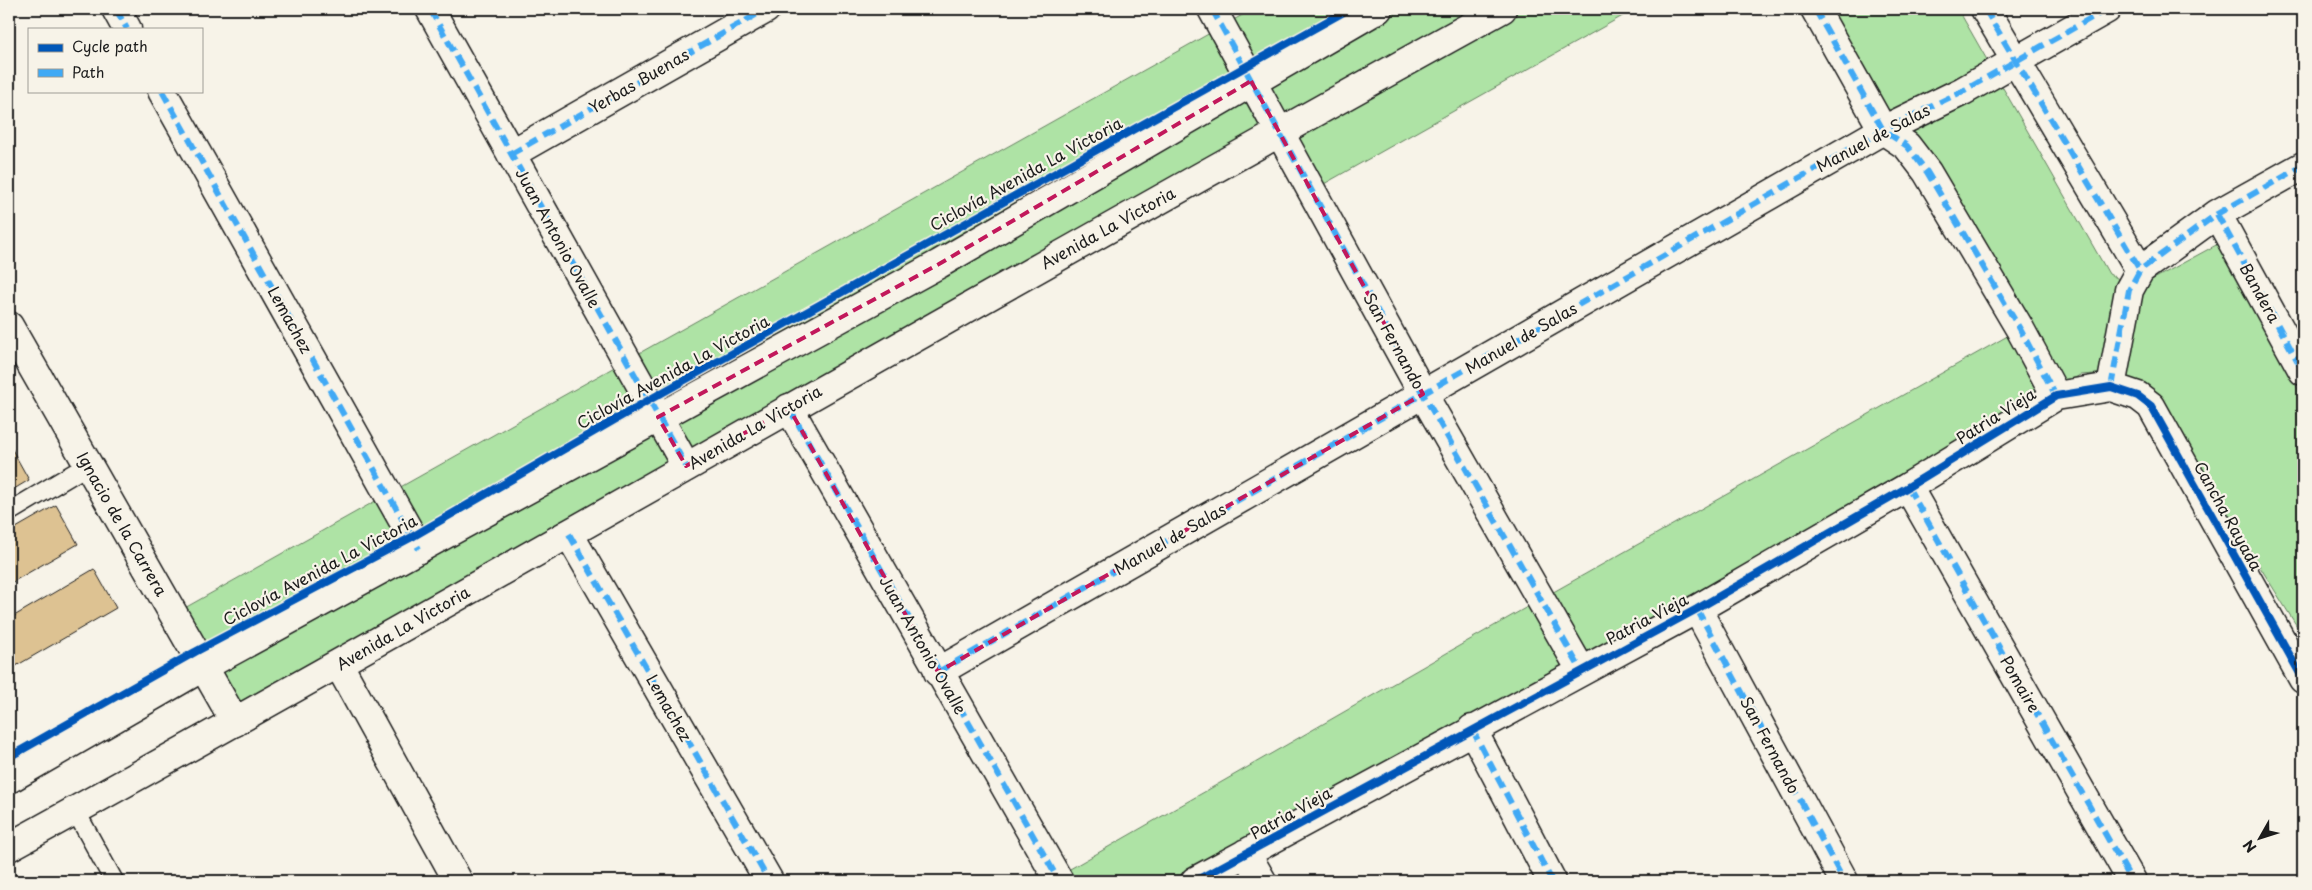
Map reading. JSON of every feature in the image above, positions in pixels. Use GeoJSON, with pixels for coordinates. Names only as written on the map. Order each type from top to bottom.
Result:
{"type":"FeatureCollection","features":[{"type":"Feature","properties":{"kind":"street"},"geometry":{"type":"LineString","coordinates":[[116,9],[126,28]]}},
{"type":"Feature","properties":{"kind":"street","name":"Juan Antonio Ovalle"},"geometry":{"type":"LineString","coordinates":[[430,9],[686,466]]}},
{"type":"Feature","properties":{"kind":"street","name":"Yerbas Buenas"},"geometry":{"type":"LineString","coordinates":[[511,154],[766,9]]}},
{"type":"Feature","properties":{"kind":"street","name":"San Fernando"},"geometry":{"type":"LineString","coordinates":[[1212,9],[1423,394],[1581,670]]}},
{"type":"Feature","properties":{"kind":"street"},"geometry":{"type":"LineString","coordinates":[[9,779],[203,667],[940,264],[1251,81],[1378,9]]}},
{"type":"Feature","properties":{"kind":"street","name":"Avenida La Victoria"},"geometry":{"type":"LineString","coordinates":[[9,847],[339,665],[686,466],[1280,131],[1502,9]]}},
{"type":"Feature","properties":{"kind":"street"},"geometry":{"type":"LineString","coordinates":[[1815,9],[1883,130],[1907,146],[1926,172],[2020,329],[2056,396]]}},
{"type":"Feature","properties":{"kind":"street"},"geometry":{"type":"LineString","coordinates":[[1985,9],[2140,270]]}},
{"type":"Feature","properties":{"kind":"street","name":"Manuel de Salas"},"geometry":{"type":"LineString","coordinates":[[938,672],[1883,130],[1963,90],[2107,9]]}},
{"type":"Feature","properties":{"kind":"street","name":"Lemachez"},"geometry":{"type":"LineString","coordinates":[[163,92],[418,549]]}},
{"type":"Feature","properties":{"kind":"street"},"geometry":{"type":"LineString","coordinates":[[2111,387],[2130,290],[2140,270],[2216,214],[2303,166]]}},
{"type":"Feature","properties":{"kind":"street","name":"Bandera"},"geometry":{"type":"LineString","coordinates":[[2216,214],[2303,371]]}},
{"type":"Feature","properties":{"kind":"street","name":"Ignacio de la Carrera"},"geometry":{"type":"LineString","coordinates":[[9,326],[235,722]]}},
{"type":"Feature","properties":{"kind":"street","name":"Patria Vieja"},"geometry":{"type":"LineString","coordinates":[[1195,881],[1472,729],[1697,609],[1908,487],[2056,396],[2111,387]]}},
{"type":"Feature","properties":{"kind":"street","name":"Cancha Rayada"},"geometry":{"type":"LineString","coordinates":[[2111,387],[2138,396],[2151,406],[2303,679]]}},
{"type":"Feature","properties":{"kind":"street","name":"Juan Antonio Ovalle"},"geometry":{"type":"LineString","coordinates":[[789,408],[1059,881]]}},
{"type":"Feature","properties":{"kind":"street","name":"Pomaire"},"geometry":{"type":"LineString","coordinates":[[1908,487],[2132,881]]}},
{"type":"Feature","properties":{"kind":"street","name":"Lemachez"},"geometry":{"type":"LineString","coordinates":[[569,534],[769,881]]}},
{"type":"Feature","properties":{"kind":"street","name":"San Fernando"},"geometry":{"type":"LineString","coordinates":[[1697,609],[1844,881]]}},
{"type":"Feature","properties":{"kind":"street"},"geometry":{"type":"LineString","coordinates":[[339,665],[458,881]]}},
{"type":"Feature","properties":{"kind":"street"},"geometry":{"type":"LineString","coordinates":[[1472,729],[1552,881]]}},
{"type":"Feature","properties":{"kind":"street"},"geometry":{"type":"LineString","coordinates":[[1246,853],[1262,881]]}},
{"type":"Feature","properties":{"kind":"lane"},"geometry":{"type":"LineString","coordinates":[[9,512],[88,465]]}},
{"type":"Feature","properties":{"kind":"lane"},"geometry":{"type":"LineString","coordinates":[[75,810],[114,881]]}},
{"type":"Feature","properties":{"kind":"highlighted area"},"geometry":{"type":"Polygon","coordinates":[[[1251,81],[1423,394],[938,672],[789,408],[686,466],[658,417],[939,264],[1251,81]]]}},
{"type":"Feature","properties":{"kind":"green space"},"geometry":{"type":"Polygon","coordinates":[[[1253,9],[1635,9],[1315,189],[1280,131],[235,722],[174,614],[1253,9]]]}},
{"type":"Feature","properties":{"kind":"green space"},"geometry":{"type":"Polygon","coordinates":[[[1803,9],[1958,9],[2109,274],[2137,288],[2218,244],[2303,398],[2303,636],[2178,435],[2109,373],[2080,375],[1195,881],[1059,881],[1056,877],[1541,599],[2020,329],[1803,9]]]}},
{"type":"Feature","properties":{"kind":"building"},"geometry":{"type":"Polygon","coordinates":[[[9,444],[29,480],[9,492],[9,444]]]}},
{"type":"Feature","properties":{"kind":"building"},"geometry":{"type":"Polygon","coordinates":[[[56,505],[78,544],[9,584],[9,532],[56,505]]]}},
{"type":"Feature","properties":{"kind":"building"},"geometry":{"type":"Polygon","coordinates":[[[94,569],[116,608],[9,670],[9,619],[94,569]]]}},
{"type":"Feature","properties":{"kind":"marked path"},"geometry":{"type":"LineString","coordinates":[[116,9],[126,28]]}},
{"type":"Feature","properties":{"kind":"marked path"},"geometry":{"type":"LineString","coordinates":[[430,9],[686,466]]}},
{"type":"Feature","properties":{"kind":"marked path"},"geometry":{"type":"LineString","coordinates":[[511,154],[766,9]]}},
{"type":"Feature","properties":{"kind":"marked path"},"geometry":{"type":"LineString","coordinates":[[1212,9],[1423,394],[1581,670]]}},
{"type":"Feature","properties":{"kind":"marked path"},"geometry":{"type":"LineString","coordinates":[[1815,9],[1883,130],[1907,146],[1927,172],[2020,329],[2056,396]]}},
{"type":"Feature","properties":{"kind":"marked path"},"geometry":{"type":"LineString","coordinates":[[1985,9],[2140,270]]}},
{"type":"Feature","properties":{"kind":"marked path"},"geometry":{"type":"LineString","coordinates":[[938,672],[1883,130],[1963,91],[2107,9]]}},
{"type":"Feature","properties":{"kind":"marked path"},"geometry":{"type":"LineString","coordinates":[[163,92],[419,549]]}},
{"type":"Feature","properties":{"kind":"marked path"},"geometry":{"type":"LineString","coordinates":[[2111,387],[2129,290],[2140,270],[2217,214],[2303,166]]}},
{"type":"Feature","properties":{"kind":"marked path"},"geometry":{"type":"LineString","coordinates":[[2217,214],[2303,371]]}},
{"type":"Feature","properties":{"kind":"marked path"},"geometry":{"type":"LineString","coordinates":[[789,408],[1059,881]]}},
{"type":"Feature","properties":{"kind":"marked path"},"geometry":{"type":"LineString","coordinates":[[1908,487],[2132,881]]}},
{"type":"Feature","properties":{"kind":"marked path"},"geometry":{"type":"LineString","coordinates":[[569,534],[769,881]]}},
{"type":"Feature","properties":{"kind":"marked path"},"geometry":{"type":"LineString","coordinates":[[1697,609],[1844,881]]}},
{"type":"Feature","properties":{"kind":"marked path"},"geometry":{"type":"LineString","coordinates":[[1472,729],[1552,881]]}},
{"type":"Feature","properties":{"kind":"cycle path","name":"Ciclovía Avenida La Victoria"},"geometry":{"type":"LineString","coordinates":[[9,757],[195,652],[412,537],[649,400],[1349,9]]}},
{"type":"Feature","properties":{"kind":"cycle path"},"geometry":{"type":"LineString","coordinates":[[1195,881],[1697,609],[1908,487],[2056,396],[2111,387],[2138,396],[2151,406],[2303,679]]}}]}
